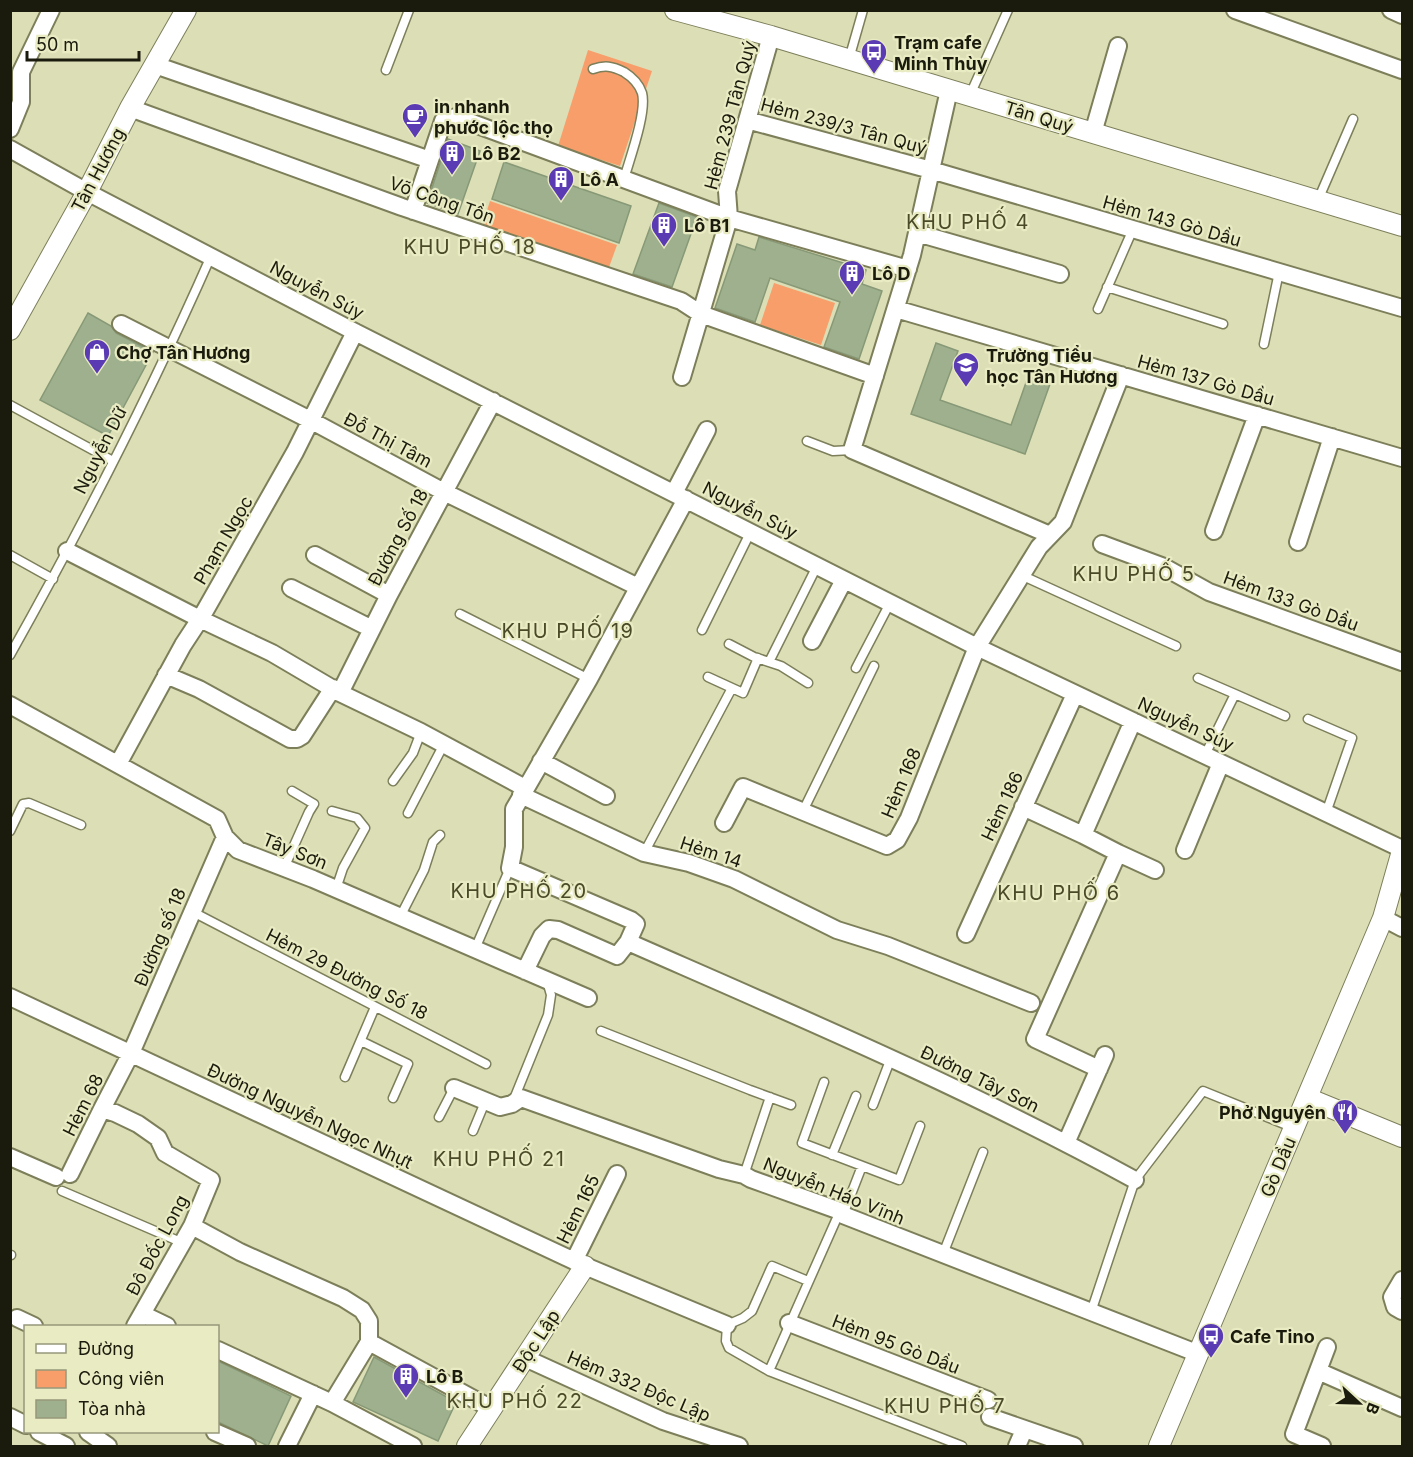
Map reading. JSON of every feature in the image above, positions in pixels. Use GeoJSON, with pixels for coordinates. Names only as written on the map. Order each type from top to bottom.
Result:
{"type":"FeatureCollection","features":[{"type":"Feature","properties":{"kind":"street","name":"Tân Hương"},"geometry":{"type":"LineString","coordinates":[[10,330],[87,192],[130,108],[186,10]]}},
{"type":"Feature","properties":{"kind":"street","name":"Tân Quý"},"geometry":{"type":"LineString","coordinates":[[675,10],[726,21],[1402,226]]}},
{"type":"Feature","properties":{"kind":"street"},"geometry":{"type":"LineString","coordinates":[[1235,10],[1402,70]]}},
{"type":"Feature","properties":{"kind":"street"},"geometry":{"type":"LineString","coordinates":[[1391,10],[1402,15]]}},
{"type":"Feature","properties":{"kind":"street"},"geometry":{"type":"LineString","coordinates":[[10,129],[21,102],[21,72],[48,12]]}},
{"type":"Feature","properties":{"kind":"street","name":"Hẻm 239 Tân Quý"},"geometry":{"type":"LineString","coordinates":[[682,377],[729,218],[727,191],[771,36]]}},
{"type":"Feature","properties":{"kind":"street"},"geometry":{"type":"LineString","coordinates":[[1093,133],[1118,46]]}},
{"type":"Feature","properties":{"kind":"street"},"geometry":{"type":"LineString","coordinates":[[155,65],[430,160]]}},
{"type":"Feature","properties":{"kind":"street"},"geometry":{"type":"LineString","coordinates":[[949,90],[908,269],[852,450],[1050,535]]}},
{"type":"Feature","properties":{"kind":"street","name":"Võ Công Tồn"},"geometry":{"type":"LineString","coordinates":[[130,108],[412,211],[681,302],[700,314],[875,376]]}},
{"type":"Feature","properties":{"kind":"street"},"geometry":{"type":"LineString","coordinates":[[412,211],[443,121],[456,117],[729,218],[908,269]]}},
{"type":"Feature","properties":{"kind":"street","name":"Hẻm 239/3 Tân Quý"},"geometry":{"type":"LineString","coordinates":[[747,120],[931,170]]}},
{"type":"Feature","properties":{"kind":"street","name":"Nguyễn Súy"},"geometry":{"type":"LineString","coordinates":[[10,149],[87,192],[355,332],[750,533],[977,647],[1402,850]]}},
{"type":"Feature","properties":{"kind":"street","name":"Hẻm 143 Gò Dầu"},"geometry":{"type":"LineString","coordinates":[[931,170],[1402,308]]}},
{"type":"Feature","properties":{"kind":"street"},"geometry":{"type":"LineString","coordinates":[[917,233],[1060,274]]}},
{"type":"Feature","properties":{"kind":"street","name":"Hẻm 137 Gò Dầu"},"geometry":{"type":"LineString","coordinates":[[896,309],[1402,458]]}},
{"type":"Feature","properties":{"kind":"street","name":"Đỗ Thị Tâm"},"geometry":{"type":"LineString","coordinates":[[121,324],[310,420],[444,492],[638,587]]}},
{"type":"Feature","properties":{"kind":"street","name":"Phạm Ngọc"},"geometry":{"type":"LineString","coordinates":[[118,764],[166,675],[295,452],[355,332]]}},
{"type":"Feature","properties":{"kind":"street","name":"Hẻm 168"},"geometry":{"type":"LineString","coordinates":[[724,823],[743,787],[873,842],[887,846],[897,840],[909,818],[977,647],[1039,547],[1063,522],[1121,375]]}},
{"type":"Feature","properties":{"kind":"street","name":"Đường Số 18"},"geometry":{"type":"LineString","coordinates":[[166,675],[199,689],[290,739],[302,736],[336,690],[372,629],[493,401]]}},
{"type":"Feature","properties":{"kind":"street"},"geometry":{"type":"LineString","coordinates":[[1214,531],[1257,415]]}},
{"type":"Feature","properties":{"kind":"street"},"geometry":{"type":"LineString","coordinates":[[525,972],[542,936],[549,929],[558,930],[616,956],[628,942],[636,924],[510,868],[514,809],[589,679],[638,587],[680,496],[707,430]]}},
{"type":"Feature","properties":{"kind":"street"},"geometry":{"type":"LineString","coordinates":[[1298,542],[1332,437]]}},
{"type":"Feature","properties":{"kind":"street","name":"Hẻm 133 Gò Dầu"},"geometry":{"type":"LineString","coordinates":[[1102,544],[1164,567],[1209,592],[1402,662]]}},
{"type":"Feature","properties":{"kind":"street","name":"Hẻm 14"},"geometry":{"type":"LineString","coordinates":[[67,550],[200,619],[272,652],[336,690],[444,744],[523,791],[644,853],[689,863],[734,879],[837,930],[888,946],[1031,1003]]}},
{"type":"Feature","properties":{"kind":"street"},"geometry":{"type":"LineString","coordinates":[[315,555],[389,595]]}},
{"type":"Feature","properties":{"kind":"street"},"geometry":{"type":"LineString","coordinates":[[812,641],[844,580]]}},
{"type":"Feature","properties":{"kind":"street"},"geometry":{"type":"LineString","coordinates":[[291,588],[372,629]]}},
{"type":"Feature","properties":{"kind":"street","name":"Hẻm 186"},"geometry":{"type":"LineString","coordinates":[[966,934],[1075,694]]}},
{"type":"Feature","properties":{"kind":"street","name":"Tây Sơn"},"geometry":{"type":"LineString","coordinates":[[10,705],[217,819],[225,837],[238,850],[336,889],[588,998]]}},
{"type":"Feature","properties":{"kind":"street"},"geometry":{"type":"LineString","coordinates":[[1083,835],[1133,721]]}},
{"type":"Feature","properties":{"kind":"street"},"geometry":{"type":"LineString","coordinates":[[541,760],[606,796]]}},
{"type":"Feature","properties":{"kind":"street"},"geometry":{"type":"LineString","coordinates":[[1185,850],[1221,763]]}},
{"type":"Feature","properties":{"kind":"street"},"geometry":{"type":"LineString","coordinates":[[1023,807],[1155,870]]}},
{"type":"Feature","properties":{"kind":"street","name":"Đường số 18"},"geometry":{"type":"LineString","coordinates":[[132,1053],[225,837]]}},
{"type":"Feature","properties":{"kind":"street","name":"Gò Dầu"},"geometry":{"type":"LineString","coordinates":[[1159,1446],[1383,918],[1402,850]]}},
{"type":"Feature","properties":{"kind":"street"},"geometry":{"type":"LineString","coordinates":[[1066,1143],[1102,1062],[1035,1039],[1118,853]]}},
{"type":"Feature","properties":{"kind":"street"},"geometry":{"type":"LineString","coordinates":[[1383,918],[1402,928]]}},
{"type":"Feature","properties":{"kind":"street","name":"Đường Tây Sơn"},"geometry":{"type":"LineString","coordinates":[[628,942],[892,1058],[1066,1143],[1135,1180]]}},
{"type":"Feature","properties":{"kind":"street","name":"Đường Nguyễn Ngọc Nhựt"},"geometry":{"type":"LineString","coordinates":[[10,997],[580,1264],[727,1324]]}},
{"type":"Feature","properties":{"kind":"street","name":"Hẻm 68"},"geometry":{"type":"LineString","coordinates":[[63,1181],[132,1053]]}},
{"type":"Feature","properties":{"kind":"street","name":"Nguyễn Háo Vĩnh"},"geometry":{"type":"LineString","coordinates":[[454,1088],[500,1107],[512,1104],[521,1098],[719,1169],[744,1175],[1199,1354]]}},
{"type":"Feature","properties":{"kind":"street"},"geometry":{"type":"LineString","coordinates":[[1307,1098],[1402,1137]]}},
{"type":"Feature","properties":{"kind":"street","name":"Đô Đốc Long"},"geometry":{"type":"LineString","coordinates":[[102,1109],[138,1124],[158,1138],[165,1153],[211,1180],[192,1226],[139,1320]]}},
{"type":"Feature","properties":{"kind":"street"},"geometry":{"type":"LineString","coordinates":[[10,1157],[63,1181]]}},
{"type":"Feature","properties":{"kind":"street","name":"Hẻm 165"},"geometry":{"type":"LineString","coordinates":[[580,1264],[617,1174]]}},
{"type":"Feature","properties":{"kind":"street"},"geometry":{"type":"LineString","coordinates":[[192,1226],[240,1252],[343,1298],[362,1310],[369,1321],[369,1342],[332,1403]]}},
{"type":"Feature","properties":{"kind":"street","name":"Độc Lập"},"geometry":{"type":"LineString","coordinates":[[467,1446],[525,1358],[580,1264]]}},
{"type":"Feature","properties":{"kind":"street"},"geometry":{"type":"LineString","coordinates":[[1399,1309],[1392,1297],[1402,1280]]}},
{"type":"Feature","properties":{"kind":"street"},"geometry":{"type":"LineString","coordinates":[[17,1318],[32,1325]]}},
{"type":"Feature","properties":{"kind":"street"},"geometry":{"type":"LineString","coordinates":[[139,1320],[160,1325]]}},
{"type":"Feature","properties":{"kind":"street","name":"Hẻm 95 Gò Dầu"},"geometry":{"type":"LineString","coordinates":[[789,1323],[989,1409],[1024,1430],[1074,1446]]}},
{"type":"Feature","properties":{"kind":"street"},"geometry":{"type":"LineString","coordinates":[[369,1342],[492,1409]]}},
{"type":"Feature","properties":{"kind":"street"},"geometry":{"type":"LineString","coordinates":[[1321,1446],[1294,1434],[1327,1347]]}},
{"type":"Feature","properties":{"kind":"street"},"geometry":{"type":"LineString","coordinates":[[219,1350],[332,1403],[413,1446]]}},
{"type":"Feature","properties":{"kind":"street","name":"Hẻm 332 Độc Lập"},"geometry":{"type":"LineString","coordinates":[[525,1358],[663,1421],[739,1446]]}},
{"type":"Feature","properties":{"kind":"street"},"geometry":{"type":"LineString","coordinates":[[1318,1371],[1402,1407]]}},
{"type":"Feature","properties":{"kind":"street"},"geometry":{"type":"LineString","coordinates":[[287,1446],[313,1394]]}},
{"type":"Feature","properties":{"kind":"street"},"geometry":{"type":"LineString","coordinates":[[10,1417],[24,1424]]}},
{"type":"Feature","properties":{"kind":"street"},"geometry":{"type":"LineString","coordinates":[[1017,1446],[1024,1430]]}},
{"type":"Feature","properties":{"kind":"street"},"geometry":{"type":"LineString","coordinates":[[45,1433],[69,1441]]}},
{"type":"Feature","properties":{"kind":"street"},"geometry":{"type":"LineString","coordinates":[[91,1433],[108,1446]]}},
{"type":"Feature","properties":{"kind":"street"},"geometry":{"type":"LineString","coordinates":[[219,1433],[247,1446]]}},
{"type":"Feature","properties":{"kind":"lane"},"geometry":{"type":"LineString","coordinates":[[386,70],[409,10]]}},
{"type":"Feature","properties":{"kind":"lane"},"geometry":{"type":"LineString","coordinates":[[848,59],[863,10]]}},
{"type":"Feature","properties":{"kind":"lane"},"geometry":{"type":"LineString","coordinates":[[969,96],[1008,10]]}},
{"type":"Feature","properties":{"kind":"lane"},"geometry":{"type":"LineString","coordinates":[[593,69],[604,66],[621,71],[639,85],[642,94],[643,110],[624,179]]}},
{"type":"Feature","properties":{"kind":"lane"},"geometry":{"type":"LineString","coordinates":[[1318,201],[1353,119]]}},
{"type":"Feature","properties":{"kind":"lane"},"geometry":{"type":"LineString","coordinates":[[1098,309],[1132,230]]}},
{"type":"Feature","properties":{"kind":"lane","name":"Nguyễn Dữ"},"geometry":{"type":"LineString","coordinates":[[10,655],[53,579],[170,348],[211,256]]}},
{"type":"Feature","properties":{"kind":"lane"},"geometry":{"type":"LineString","coordinates":[[1264,344],[1279,272]]}},
{"type":"Feature","properties":{"kind":"lane"},"geometry":{"type":"LineString","coordinates":[[1107,287],[1223,324]]}},
{"type":"Feature","properties":{"kind":"lane"},"geometry":{"type":"LineString","coordinates":[[10,405],[113,461]]}},
{"type":"Feature","properties":{"kind":"lane"},"geometry":{"type":"LineString","coordinates":[[807,441],[832,451],[852,450]]}},
{"type":"Feature","properties":{"kind":"lane"},"geometry":{"type":"LineString","coordinates":[[702,630],[750,533]]}},
{"type":"Feature","properties":{"kind":"lane"},"geometry":{"type":"LineString","coordinates":[[10,555],[53,579]]}},
{"type":"Feature","properties":{"kind":"lane"},"geometry":{"type":"LineString","coordinates":[[769,662],[817,566]]}},
{"type":"Feature","properties":{"kind":"lane"},"geometry":{"type":"LineString","coordinates":[[1021,575],[1176,646]]}},
{"type":"Feature","properties":{"kind":"lane"},"geometry":{"type":"LineString","coordinates":[[856,668],[890,603]]}},
{"type":"Feature","properties":{"kind":"lane"},"geometry":{"type":"LineString","coordinates":[[460,614],[589,679]]}},
{"type":"Feature","properties":{"kind":"lane"},"geometry":{"type":"LineString","coordinates":[[729,644],[781,666],[808,683]]}},
{"type":"Feature","properties":{"kind":"lane"},"geometry":{"type":"LineString","coordinates":[[708,677],[743,693],[758,658]]}},
{"type":"Feature","properties":{"kind":"lane"},"geometry":{"type":"LineString","coordinates":[[803,811],[874,666]]}},
{"type":"Feature","properties":{"kind":"lane"},"geometry":{"type":"LineString","coordinates":[[1198,678],[1285,716]]}},
{"type":"Feature","properties":{"kind":"lane"},"geometry":{"type":"LineString","coordinates":[[644,853],[732,688]]}},
{"type":"Feature","properties":{"kind":"lane"},"geometry":{"type":"LineString","coordinates":[[1205,755],[1235,694]]}},
{"type":"Feature","properties":{"kind":"lane"},"geometry":{"type":"LineString","coordinates":[[1308,719],[1352,738],[1326,813]]}},
{"type":"Feature","properties":{"kind":"lane"},"geometry":{"type":"LineString","coordinates":[[393,781],[413,753],[421,732]]}},
{"type":"Feature","properties":{"kind":"lane"},"geometry":{"type":"LineString","coordinates":[[408,813],[444,744]]}},
{"type":"Feature","properties":{"kind":"lane"},"geometry":{"type":"LineString","coordinates":[[285,868],[314,804],[292,791]]}},
{"type":"Feature","properties":{"kind":"lane"},"geometry":{"type":"LineString","coordinates":[[10,831],[23,804],[29,803],[81,825]]}},
{"type":"Feature","properties":{"kind":"lane"},"geometry":{"type":"LineString","coordinates":[[333,811],[357,818],[365,828],[343,868],[336,889]]}},
{"type":"Feature","properties":{"kind":"lane"},"geometry":{"type":"LineString","coordinates":[[400,917],[424,870],[432,842],[440,835]]}},
{"type":"Feature","properties":{"kind":"lane"},"geometry":{"type":"LineString","coordinates":[[475,949],[510,868]]}},
{"type":"Feature","properties":{"kind":"lane","name":"Hẻm 29 Đường Số 18"},"geometry":{"type":"LineString","coordinates":[[193,912],[486,1064]]}},
{"type":"Feature","properties":{"kind":"lane"},"geometry":{"type":"LineString","coordinates":[[512,1104],[548,1015],[551,995],[547,981]]}},
{"type":"Feature","properties":{"kind":"lane"},"geometry":{"type":"LineString","coordinates":[[345,1077],[375,1008]]}},
{"type":"Feature","properties":{"kind":"lane"},"geometry":{"type":"LineString","coordinates":[[602,1031],[791,1105]]}},
{"type":"Feature","properties":{"kind":"lane"},"geometry":{"type":"LineString","coordinates":[[361,1041],[408,1064],[393,1098]]}},
{"type":"Feature","properties":{"kind":"lane"},"geometry":{"type":"LineString","coordinates":[[873,1105],[892,1058]]}},
{"type":"Feature","properties":{"kind":"lane"},"geometry":{"type":"LineString","coordinates":[[824,1082],[802,1143],[899,1180],[920,1126]]}},
{"type":"Feature","properties":{"kind":"lane"},"geometry":{"type":"LineString","coordinates":[[439,1117],[454,1088]]}},
{"type":"Feature","properties":{"kind":"lane"},"geometry":{"type":"LineString","coordinates":[[1091,1312],[1135,1180],[1203,1091],[1294,1128]]}},
{"type":"Feature","properties":{"kind":"lane"},"geometry":{"type":"LineString","coordinates":[[832,1155],[856,1096]]}},
{"type":"Feature","properties":{"kind":"lane"},"geometry":{"type":"LineString","coordinates":[[744,1175],[770,1097]]}},
{"type":"Feature","properties":{"kind":"lane"},"geometry":{"type":"LineString","coordinates":[[473,1131],[484,1101]]}},
{"type":"Feature","properties":{"kind":"lane"},"geometry":{"type":"LineString","coordinates":[[943,1254],[983,1152]]}},
{"type":"Feature","properties":{"kind":"lane"},"geometry":{"type":"LineString","coordinates":[[769,1371],[862,1166]]}},
{"type":"Feature","properties":{"kind":"lane"},"geometry":{"type":"LineString","coordinates":[[63,1181],[183,1243]]}},
{"type":"Feature","properties":{"kind":"lane"},"geometry":{"type":"LineString","coordinates":[[808,1281],[772,1266],[752,1311],[743,1318],[727,1324],[726,1341],[729,1348],[769,1371],[962,1446]]}},
{"type":"Feature","properties":{"kind":"green space"},"geometry":{"type":"Polygon","coordinates":[[[588,50],[652,71],[620,166],[558,146],[588,50]]]}},
{"type":"Feature","properties":{"kind":"green space"},"geometry":{"type":"Polygon","coordinates":[[[490,201],[617,245],[608,270],[482,226],[490,201]]]}},
{"type":"Feature","properties":{"kind":"green space"},"geometry":{"type":"Polygon","coordinates":[[[774,283],[835,303],[821,345],[760,325],[774,283]]]}},
{"type":"Feature","properties":{"kind":"building","name":"Lô B2"},"geometry":{"type":"Polygon","coordinates":[[[448,139],[480,151],[458,214],[427,203],[448,139]]]}},
{"type":"Feature","properties":{"kind":"building","name":"Lô A"},"geometry":{"type":"Polygon","coordinates":[[[504,162],[631,206],[619,243],[492,199],[504,162]]]}},
{"type":"Feature","properties":{"kind":"building","name":"Lô B1"},"geometry":{"type":"Polygon","coordinates":[[[659,203],[697,217],[672,287],[633,274],[659,203]]]}},
{"type":"Feature","properties":{"kind":"building","name":"Lô D"},"geometry":{"type":"Polygon","coordinates":[[[759,237],[866,270],[862,284],[882,291],[859,359],[824,347],[840,302],[770,278],[755,322],[715,308],[737,244],[755,250],[759,237]]]}},
{"type":"Feature","properties":{"kind":"building","name":"Chợ Tân Hương"},"geometry":{"type":"Polygon","coordinates":[[[88,313],[111,326],[116,333],[153,352],[108,436],[40,400],[88,313]]]}},
{"type":"Feature","properties":{"kind":"building"},"geometry":{"type":"Polygon","coordinates":[[[936,343],[958,351],[940,400],[1011,425],[1028,377],[1050,384],[1025,454],[911,414],[936,343]]]}},
{"type":"Feature","properties":{"kind":"building","name":"Lô B"},"geometry":{"type":"Polygon","coordinates":[[[374,1357],[456,1402],[438,1441],[353,1402],[374,1357]]]}},
{"type":"Feature","properties":{"kind":"building"},"geometry":{"type":"Polygon","coordinates":[[[219,1361],[291,1396],[268,1446],[219,1422],[219,1361]]]}},
{"type":"Feature","properties":{"kind":"place","name":"Trạm cafe Minh Thùy"},"geometry":{"type":"Point","coordinates":[874,75]}},
{"type":"Feature","properties":{"kind":"place","name":"in nhanh phước lộc thọ"},"geometry":{"type":"Point","coordinates":[415,139]}},
{"type":"Feature","properties":{"kind":"place","name":"Lô B2"},"geometry":{"type":"Point","coordinates":[452,176]}},
{"type":"Feature","properties":{"kind":"place","name":"Lô A"},"geometry":{"type":"Point","coordinates":[561,202]}},
{"type":"Feature","properties":{"kind":"place","name":"Lô B1"},"geometry":{"type":"Point","coordinates":[664,248]}},
{"type":"Feature","properties":{"kind":"place","name":"Lô D"},"geometry":{"type":"Point","coordinates":[852,296]}},
{"type":"Feature","properties":{"kind":"place","name":"Chợ Tân Hương"},"geometry":{"type":"Point","coordinates":[97,375]}},
{"type":"Feature","properties":{"kind":"place","name":"Trường Tiểu học Tân Hương"},"geometry":{"type":"Point","coordinates":[966,388]}},
{"type":"Feature","properties":{"kind":"place","name":"Phở Nguyên"},"geometry":{"type":"Point","coordinates":[1345,1135]}},
{"type":"Feature","properties":{"kind":"place","name":"Cafe Tino"},"geometry":{"type":"Point","coordinates":[1211,1359]}},
{"type":"Feature","properties":{"kind":"place","name":"Lô B"},"geometry":{"type":"Point","coordinates":[406,1399]}},
{"type":"Feature","properties":{"kind":"district","name":"KHU PHỐ 4"},"geometry":{"type":"Point","coordinates":[968,222]}},
{"type":"Feature","properties":{"kind":"district","name":"KHU PHỐ 18"},"geometry":{"type":"Point","coordinates":[470,247]}},
{"type":"Feature","properties":{"kind":"district","name":"KHU PHỐ 5"},"geometry":{"type":"Point","coordinates":[1134,574]}},
{"type":"Feature","properties":{"kind":"district","name":"KHU PHỐ 19"},"geometry":{"type":"Point","coordinates":[568,631]}},
{"type":"Feature","properties":{"kind":"district","name":"KHU PHỐ 20"},"geometry":{"type":"Point","coordinates":[519,891]}},
{"type":"Feature","properties":{"kind":"district","name":"KHU PHỐ 6"},"geometry":{"type":"Point","coordinates":[1059,893]}},
{"type":"Feature","properties":{"kind":"district","name":"KHU PHỐ 21"},"geometry":{"type":"Point","coordinates":[499,1159]}},
{"type":"Feature","properties":{"kind":"district","name":"KHU PHỐ 22"},"geometry":{"type":"Point","coordinates":[515,1401]}},
{"type":"Feature","properties":{"kind":"district","name":"KHU PHỐ 7"},"geometry":{"type":"Point","coordinates":[945,1406]}}]}
